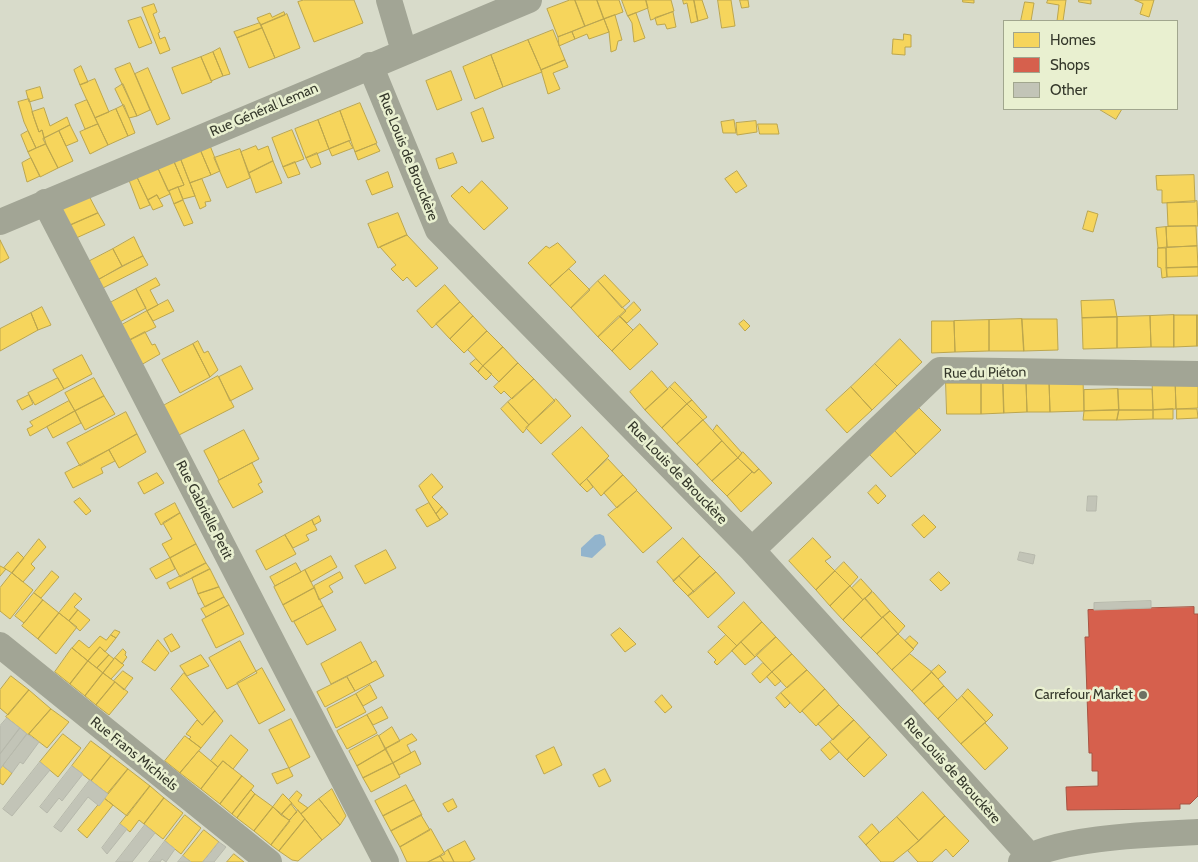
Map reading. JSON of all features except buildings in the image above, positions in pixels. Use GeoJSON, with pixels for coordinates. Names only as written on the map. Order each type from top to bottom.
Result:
{"type":"FeatureCollection","features":[{"type":"Feature","properties":{"kind":"street"},"geometry":{"type":"LineString","coordinates":[[389,0],[404,51]]}},
{"type":"Feature","properties":{"kind":"street","name":"Rue Général Leman"},"geometry":{"type":"LineString","coordinates":[[0,222],[370,65],[529,0]]}},
{"type":"Feature","properties":{"kind":"street","name":"Rue Louis de Brouckère"},"geometry":{"type":"LineString","coordinates":[[370,65],[438,230],[752,550],[1025,859]]}},
{"type":"Feature","properties":{"kind":"street","name":"Rue Gabrielle Petit"},"geometry":{"type":"LineString","coordinates":[[45,202],[386,862]]}},
{"type":"Feature","properties":{"kind":"street","name":"Rue du Piéton"},"geometry":{"type":"LineString","coordinates":[[752,550],[940,370],[1198,374]]}},
{"type":"Feature","properties":{"kind":"street","name":"Rue Frans Michiels"},"geometry":{"type":"LineString","coordinates":[[0,645],[269,862]]}},
{"type":"Feature","properties":{"kind":"street"},"geometry":{"type":"LineString","coordinates":[[1025,859],[1070,844],[1130,836],[1198,832]]}},
{"type":"Feature","properties":{"kind":"water"},"geometry":{"type":"Polygon","coordinates":[[[600,534],[604,536],[606,545],[592,558],[581,556],[581,548],[595,535],[600,534]]]}},
{"type":"Feature","properties":{"kind":"place","name":"Carrefour Market"},"geometry":{"type":"Point","coordinates":[1143,695]}}]}
